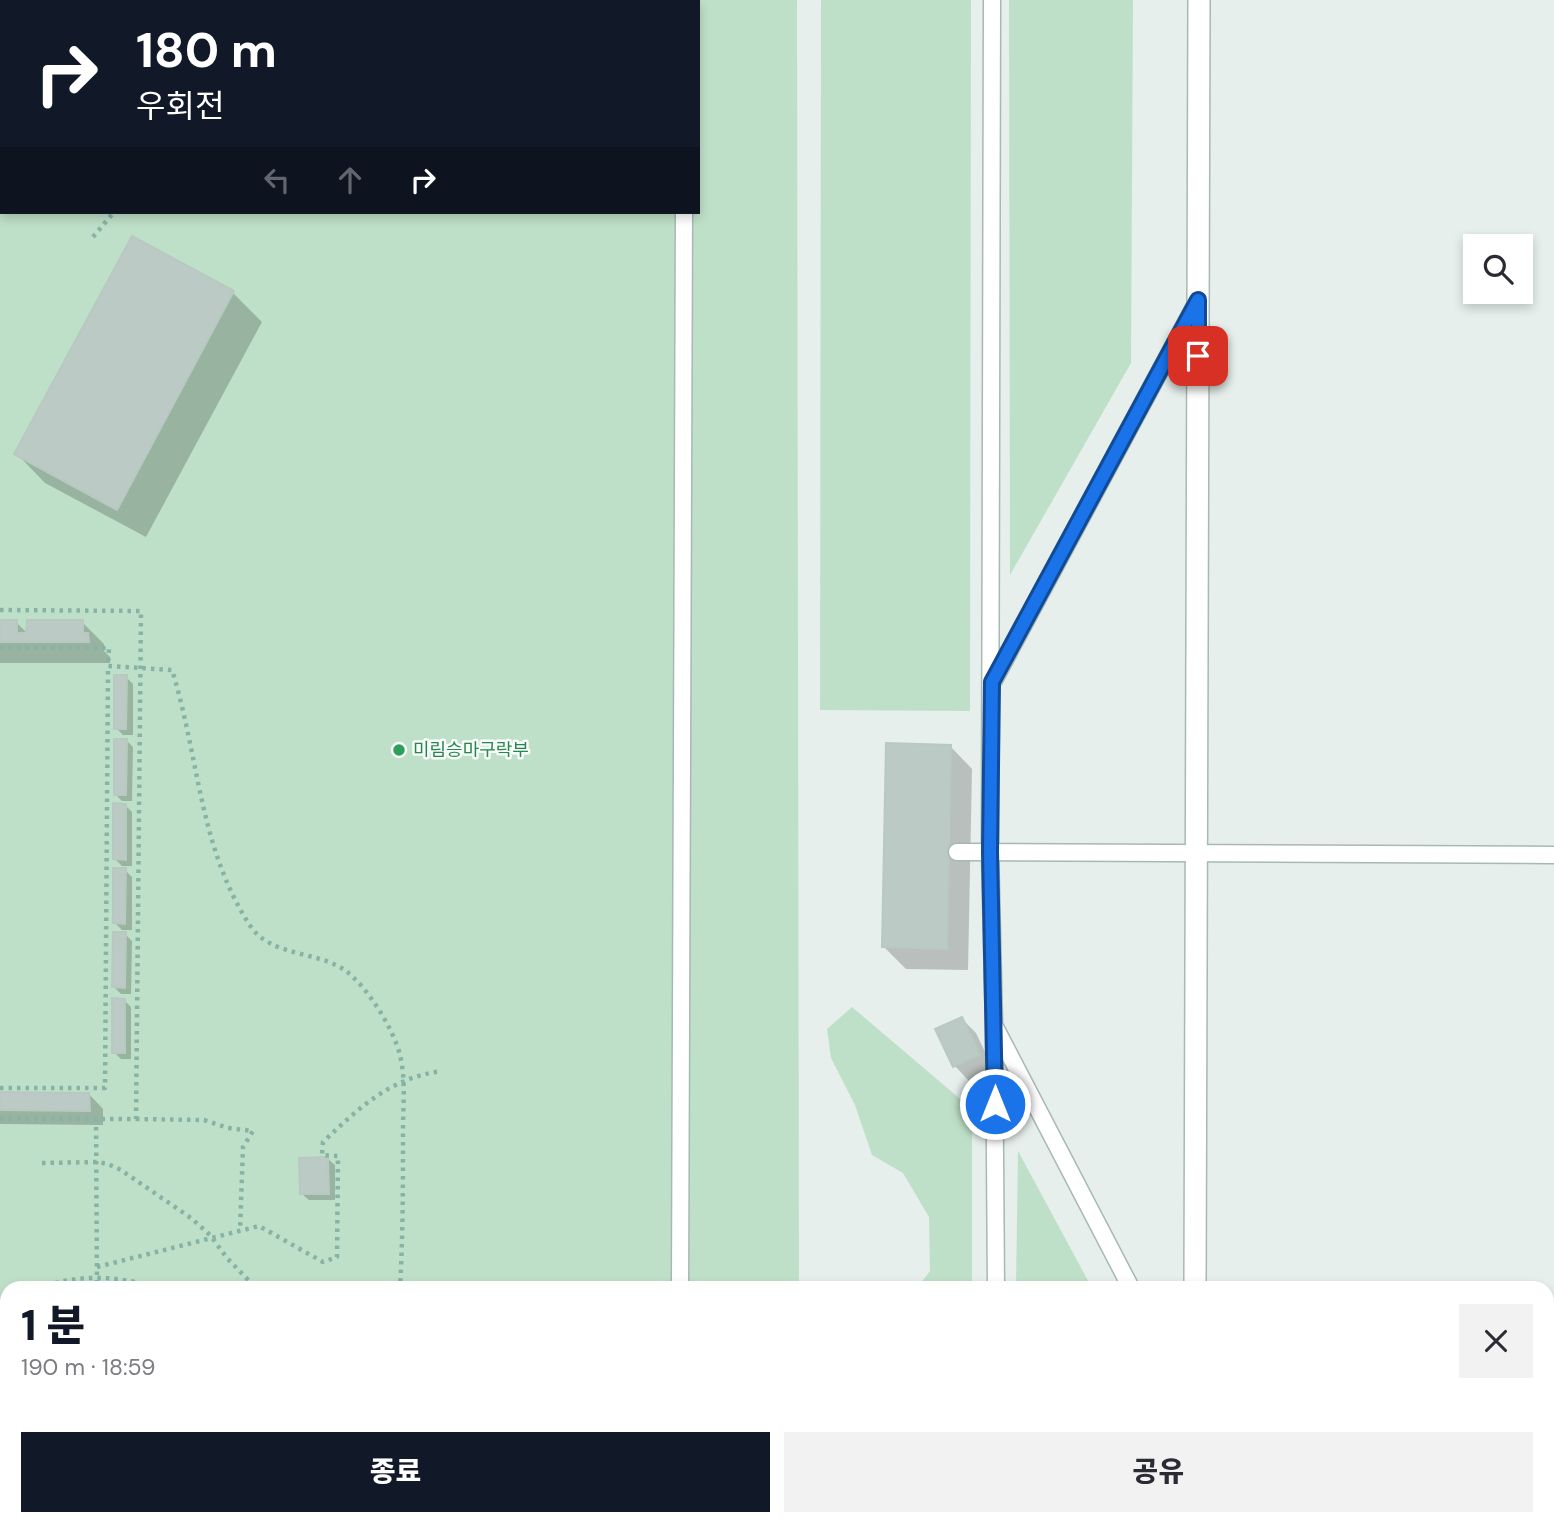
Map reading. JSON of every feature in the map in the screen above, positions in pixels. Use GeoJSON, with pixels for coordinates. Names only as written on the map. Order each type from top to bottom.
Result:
{"type":"FeatureCollection","features":[{"type":"Feature","properties":{"kind":"street"},"geometry":{"type":"LineString","coordinates":[[1195,1281],[1199,0]]}},
{"type":"Feature","properties":{"kind":"lane"},"geometry":{"type":"LineString","coordinates":[[992,0],[990,852],[996,1281]]}},
{"type":"Feature","properties":{"kind":"lane"},"geometry":{"type":"LineString","coordinates":[[680,1281],[684,214]]}},
{"type":"Feature","properties":{"kind":"lane"},"geometry":{"type":"LineString","coordinates":[[992,682],[1198,300]]}},
{"type":"Feature","properties":{"kind":"lane"},"geometry":{"type":"LineString","coordinates":[[957,852],[1554,855]]}},
{"type":"Feature","properties":{"kind":"lane"},"geometry":{"type":"LineString","coordinates":[[994,1025],[1127,1281]]}},
{"type":"Feature","properties":{"kind":"path"},"geometry":{"type":"LineString","coordinates":[[93,237],[112,214]]}},
{"type":"Feature","properties":{"kind":"path"},"geometry":{"type":"LineString","coordinates":[[0,610],[141,611],[136,1119]]}},
{"type":"Feature","properties":{"kind":"path"},"geometry":{"type":"LineString","coordinates":[[0,648],[109,648],[105,1088],[0,1088]]}},
{"type":"Feature","properties":{"kind":"path"},"geometry":{"type":"LineString","coordinates":[[108,666],[172,670],[213,848],[251,927],[271,943],[343,969],[358,981],[380,1013],[399,1052],[404,1079],[404,1212],[400,1281]]}},
{"type":"Feature","properties":{"kind":"path"},"geometry":{"type":"LineString","coordinates":[[97,1266],[259,1226],[323,1262],[337,1257],[338,1156],[322,1154],[323,1142],[360,1108],[404,1079],[442,1071]]}},
{"type":"Feature","properties":{"kind":"path"},"geometry":{"type":"LineString","coordinates":[[0,1119],[204,1120],[228,1128],[253,1131],[243,1147],[240,1231]]}},
{"type":"Feature","properties":{"kind":"path"},"geometry":{"type":"LineString","coordinates":[[96,1119],[97,1278]]}},
{"type":"Feature","properties":{"kind":"path"},"geometry":{"type":"LineString","coordinates":[[42,1163],[97,1162],[121,1170],[191,1218],[249,1281]]}},
{"type":"Feature","properties":{"kind":"path"},"geometry":{"type":"LineString","coordinates":[[68,1281],[81,1278],[129,1281]]}},
{"type":"Feature","properties":{"kind":"green space","name":"미림승마구락부"},"geometry":{"type":"Polygon","coordinates":[[[700,0],[797,0],[799,1281],[0,1281],[0,214],[700,214],[700,0]]]}},
{"type":"Feature","properties":{"kind":"green space"},"geometry":{"type":"Polygon","coordinates":[[[821,0],[971,0],[970,711],[820,710],[821,0]]]}},
{"type":"Feature","properties":{"kind":"green space"},"geometry":{"type":"Polygon","coordinates":[[[1009,0],[1133,0],[1131,363],[1010,575],[1009,0]]]}},
{"type":"Feature","properties":{"kind":"green space"},"geometry":{"type":"Polygon","coordinates":[[[852,1007],[972,1109],[972,1281],[922,1281],[930,1271],[929,1217],[903,1173],[872,1155],[855,1105],[831,1058],[827,1029],[852,1007]]]}},
{"type":"Feature","properties":{"kind":"green space"},"geometry":{"type":"Polygon","coordinates":[[[1018,1151],[1088,1281],[1016,1281],[1018,1151]]]}},
{"type":"Feature","properties":{"kind":"building"},"geometry":{"type":"Polygon","coordinates":[[[132,236],[234,291],[117,510],[14,454],[132,236]]]}},
{"type":"Feature","properties":{"kind":"building"},"geometry":{"type":"Polygon","coordinates":[[[0,620],[17,620],[17,633],[26,633],[27,620],[83,620],[83,633],[88,633],[89,642],[0,642],[0,620]]]}},
{"type":"Feature","properties":{"kind":"building"},"geometry":{"type":"Polygon","coordinates":[[[114,675],[127,675],[126,729],[114,729],[114,675]]]}},
{"type":"Feature","properties":{"kind":"building"},"geometry":{"type":"Polygon","coordinates":[[[114,739],[127,739],[126,795],[114,795],[114,739]]]}},
{"type":"Feature","properties":{"kind":"building"},"geometry":{"type":"Polygon","coordinates":[[[886,743],[951,745],[947,949],[882,947],[886,743]]]}},
{"type":"Feature","properties":{"kind":"building"},"geometry":{"type":"Polygon","coordinates":[[[113,803],[126,804],[126,860],[113,859],[113,803]]]}},
{"type":"Feature","properties":{"kind":"building"},"geometry":{"type":"Polygon","coordinates":[[[113,868],[126,868],[125,924],[113,923],[113,868]]]}},
{"type":"Feature","properties":{"kind":"building"},"geometry":{"type":"Polygon","coordinates":[[[113,932],[126,932],[125,988],[112,987],[113,932]]]}},
{"type":"Feature","properties":{"kind":"building"},"geometry":{"type":"Polygon","coordinates":[[[112,998],[125,999],[125,1053],[112,1053],[112,998]]]}},
{"type":"Feature","properties":{"kind":"building"},"geometry":{"type":"Polygon","coordinates":[[[962,1017],[980,1055],[953,1067],[935,1029],[962,1017]]]}},
{"type":"Feature","properties":{"kind":"building"},"geometry":{"type":"Polygon","coordinates":[[[0,1092],[89,1093],[90,1111],[0,1110],[0,1092]]]}},
{"type":"Feature","properties":{"kind":"building"},"geometry":{"type":"Polygon","coordinates":[[[328,1157],[329,1194],[300,1194],[299,1158],[328,1157]]]}},
{"type":"Feature","properties":{"kind":"place","name":"미림승마구락부"},"geometry":{"type":"Point","coordinates":[399,750]}},
{"type":"Feature","properties":{"kind":"route"},"geometry":{"type":"LineString","coordinates":[[995,1104],[990,852],[992,682],[1198,300],[1198,356]]}}]}
